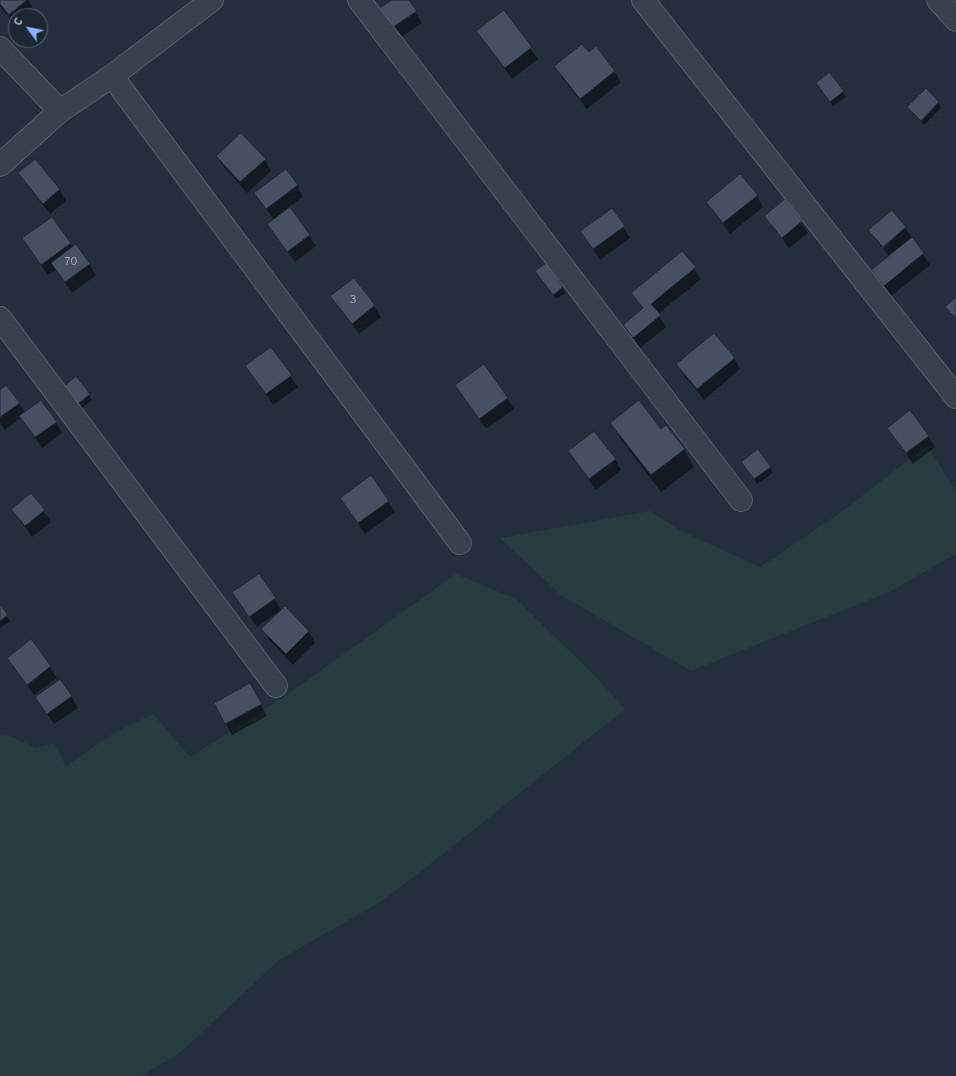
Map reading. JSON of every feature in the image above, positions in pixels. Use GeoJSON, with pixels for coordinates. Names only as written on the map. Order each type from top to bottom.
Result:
{"type":"FeatureCollection","features":[{"type":"Feature","properties":{"kind":"street"},"geometry":{"type":"LineString","coordinates":[[0,165],[60,110],[112,76],[212,0]]}},
{"type":"Feature","properties":{"kind":"street"},"geometry":{"type":"LineString","coordinates":[[359,0],[741,500]]}},
{"type":"Feature","properties":{"kind":"street"},"geometry":{"type":"LineString","coordinates":[[643,0],[956,397]]}},
{"type":"Feature","properties":{"kind":"street"},"geometry":{"type":"LineString","coordinates":[[938,0],[956,20]]}},
{"type":"Feature","properties":{"kind":"street"},"geometry":{"type":"LineString","coordinates":[[0,48],[60,110]]}},
{"type":"Feature","properties":{"kind":"street"},"geometry":{"type":"LineString","coordinates":[[112,76],[460,543]]}},
{"type":"Feature","properties":{"kind":"street"},"geometry":{"type":"LineString","coordinates":[[0,318],[276,686]]}},
{"type":"Feature","properties":{"kind":"green space"},"geometry":{"type":"Polygon","coordinates":[[[927,446],[956,491],[956,554],[889,592],[691,671],[561,595],[500,538],[650,511],[679,530],[760,567],[837,515],[927,446]]]}},
{"type":"Feature","properties":{"kind":"green space"},"geometry":{"type":"Polygon","coordinates":[[[456,574],[516,599],[594,675],[625,709],[382,901],[279,960],[181,1052],[142,1076],[0,1076],[0,735],[10,736],[36,748],[54,743],[66,766],[114,733],[153,714],[190,757],[281,699],[456,574]]]}},
{"type":"Feature","properties":{"kind":"building"},"geometry":{"type":"Polygon","coordinates":[[[0,0],[27,0],[17,8],[8,8],[8,14],[0,4],[0,0]]]}},
{"type":"Feature","properties":{"kind":"building"},"geometry":{"type":"Polygon","coordinates":[[[392,0],[409,0],[417,11],[393,27],[380,8],[392,0]]]}},
{"type":"Feature","properties":{"kind":"building"},"geometry":{"type":"Polygon","coordinates":[[[504,10],[532,47],[505,68],[476,31],[504,10]]]}},
{"type":"Feature","properties":{"kind":"building"},"geometry":{"type":"Polygon","coordinates":[[[582,44],[589,52],[596,46],[615,71],[580,99],[554,66],[582,44]]]}},
{"type":"Feature","properties":{"kind":"building"},"geometry":{"type":"Polygon","coordinates":[[[829,72],[844,91],[830,102],[816,83],[829,72]]]}},
{"type":"Feature","properties":{"kind":"building"},"geometry":{"type":"Polygon","coordinates":[[[926,88],[939,102],[921,121],[907,107],[926,88]]]}},
{"type":"Feature","properties":{"kind":"building"},"geometry":{"type":"Polygon","coordinates":[[[241,133],[266,159],[240,182],[216,156],[241,133]]]}},
{"type":"Feature","properties":{"kind":"building"},"geometry":{"type":"Polygon","coordinates":[[[35,159],[60,189],[43,204],[18,173],[35,159]]]}},
{"type":"Feature","properties":{"kind":"building"},"geometry":{"type":"Polygon","coordinates":[[[286,169],[298,185],[266,209],[254,193],[286,169]]]}},
{"type":"Feature","properties":{"kind":"building"},"geometry":{"type":"Polygon","coordinates":[[[740,174],[758,195],[723,223],[706,202],[740,174]]]}},
{"type":"Feature","properties":{"kind":"building"},"geometry":{"type":"Polygon","coordinates":[[[785,199],[802,221],[782,238],[764,216],[785,199]]]}},
{"type":"Feature","properties":{"kind":"building"},"geometry":{"type":"Polygon","coordinates":[[[290,207],[310,235],[287,252],[267,224],[290,207]]]}},
{"type":"Feature","properties":{"kind":"building"},"geometry":{"type":"Polygon","coordinates":[[[612,208],[625,226],[593,249],[580,231],[612,208]]]}},
{"type":"Feature","properties":{"kind":"building"},"geometry":{"type":"Polygon","coordinates":[[[892,210],[906,227],[883,247],[868,230],[892,210]]]}},
{"type":"Feature","properties":{"kind":"building"},"geometry":{"type":"Polygon","coordinates":[[[52,217],[71,243],[41,265],[22,238],[52,217]]]}},
{"type":"Feature","properties":{"kind":"building"},"geometry":{"type":"Polygon","coordinates":[[[912,237],[924,253],[884,286],[871,270],[912,237]]]}},
{"type":"Feature","properties":{"kind":"building"},"geometry":{"type":"Polygon","coordinates":[[[76,244],[90,264],[65,282],[51,263],[76,244]]]}},
{"type":"Feature","properties":{"kind":"building"},"geometry":{"type":"Polygon","coordinates":[[[682,251],[696,267],[651,304],[661,315],[633,338],[623,325],[643,308],[631,293],[682,251]]]}},
{"type":"Feature","properties":{"kind":"building"},"geometry":{"type":"Polygon","coordinates":[[[546,263],[563,287],[553,295],[535,271],[546,263]]]}},
{"type":"Feature","properties":{"kind":"building"},"geometry":{"type":"Polygon","coordinates":[[[354,278],[375,305],[352,324],[330,296],[354,278]]]}},
{"type":"Feature","properties":{"kind":"building"},"geometry":{"type":"Polygon","coordinates":[[[956,297],[956,318],[945,307],[956,297]]]}},
{"type":"Feature","properties":{"kind":"building"},"geometry":{"type":"Polygon","coordinates":[[[714,333],[735,358],[697,389],[676,364],[714,333]]]}},
{"type":"Feature","properties":{"kind":"building"},"geometry":{"type":"Polygon","coordinates":[[[271,347],[292,375],[266,394],[245,366],[271,347]]]}},
{"type":"Feature","properties":{"kind":"building"},"geometry":{"type":"Polygon","coordinates":[[[484,364],[508,398],[479,419],[455,385],[484,364]]]}},
{"type":"Feature","properties":{"kind":"building"},"geometry":{"type":"Polygon","coordinates":[[[76,376],[90,394],[77,405],[63,387],[76,376]]]}},
{"type":"Feature","properties":{"kind":"building"},"geometry":{"type":"Polygon","coordinates":[[[6,385],[20,403],[0,417],[0,390],[6,385]]]}},
{"type":"Feature","properties":{"kind":"building"},"geometry":{"type":"Polygon","coordinates":[[[41,400],[57,422],[35,437],[19,416],[41,400]]]}},
{"type":"Feature","properties":{"kind":"building"},"geometry":{"type":"Polygon","coordinates":[[[639,400],[661,429],[666,425],[685,449],[651,475],[610,423],[639,400]]]}},
{"type":"Feature","properties":{"kind":"building"},"geometry":{"type":"Polygon","coordinates":[[[910,410],[929,436],[906,453],[887,428],[910,410]]]}},
{"type":"Feature","properties":{"kind":"building"},"geometry":{"type":"Polygon","coordinates":[[[594,431],[616,459],[589,479],[568,451],[594,431]]]}},
{"type":"Feature","properties":{"kind":"building"},"geometry":{"type":"Polygon","coordinates":[[[758,449],[771,467],[754,479],[741,462],[758,449]]]}},
{"type":"Feature","properties":{"kind":"building"},"geometry":{"type":"Polygon","coordinates":[[[371,475],[389,501],[358,523],[340,498],[371,475]]]}},
{"type":"Feature","properties":{"kind":"building"},"geometry":{"type":"Polygon","coordinates":[[[31,493],[45,510],[25,526],[11,509],[31,493]]]}},
{"type":"Feature","properties":{"kind":"building"},"geometry":{"type":"Polygon","coordinates":[[[259,574],[276,598],[249,617],[232,592],[259,574]]]}},
{"type":"Feature","properties":{"kind":"building"},"geometry":{"type":"Polygon","coordinates":[[[0,604],[8,615],[0,621],[0,604]]]}},
{"type":"Feature","properties":{"kind":"building"},"geometry":{"type":"Polygon","coordinates":[[[285,606],[309,631],[286,654],[261,629],[285,606]]]}},
{"type":"Feature","properties":{"kind":"building"},"geometry":{"type":"Polygon","coordinates":[[[31,639],[51,666],[27,685],[7,658],[31,639]]]}},
{"type":"Feature","properties":{"kind":"building"},"geometry":{"type":"Polygon","coordinates":[[[60,679],[72,696],[47,714],[35,697],[60,679]]]}},
{"type":"Feature","properties":{"kind":"building"},"geometry":{"type":"Polygon","coordinates":[[[250,683],[262,704],[225,724],[214,703],[250,683]]]}}]}
